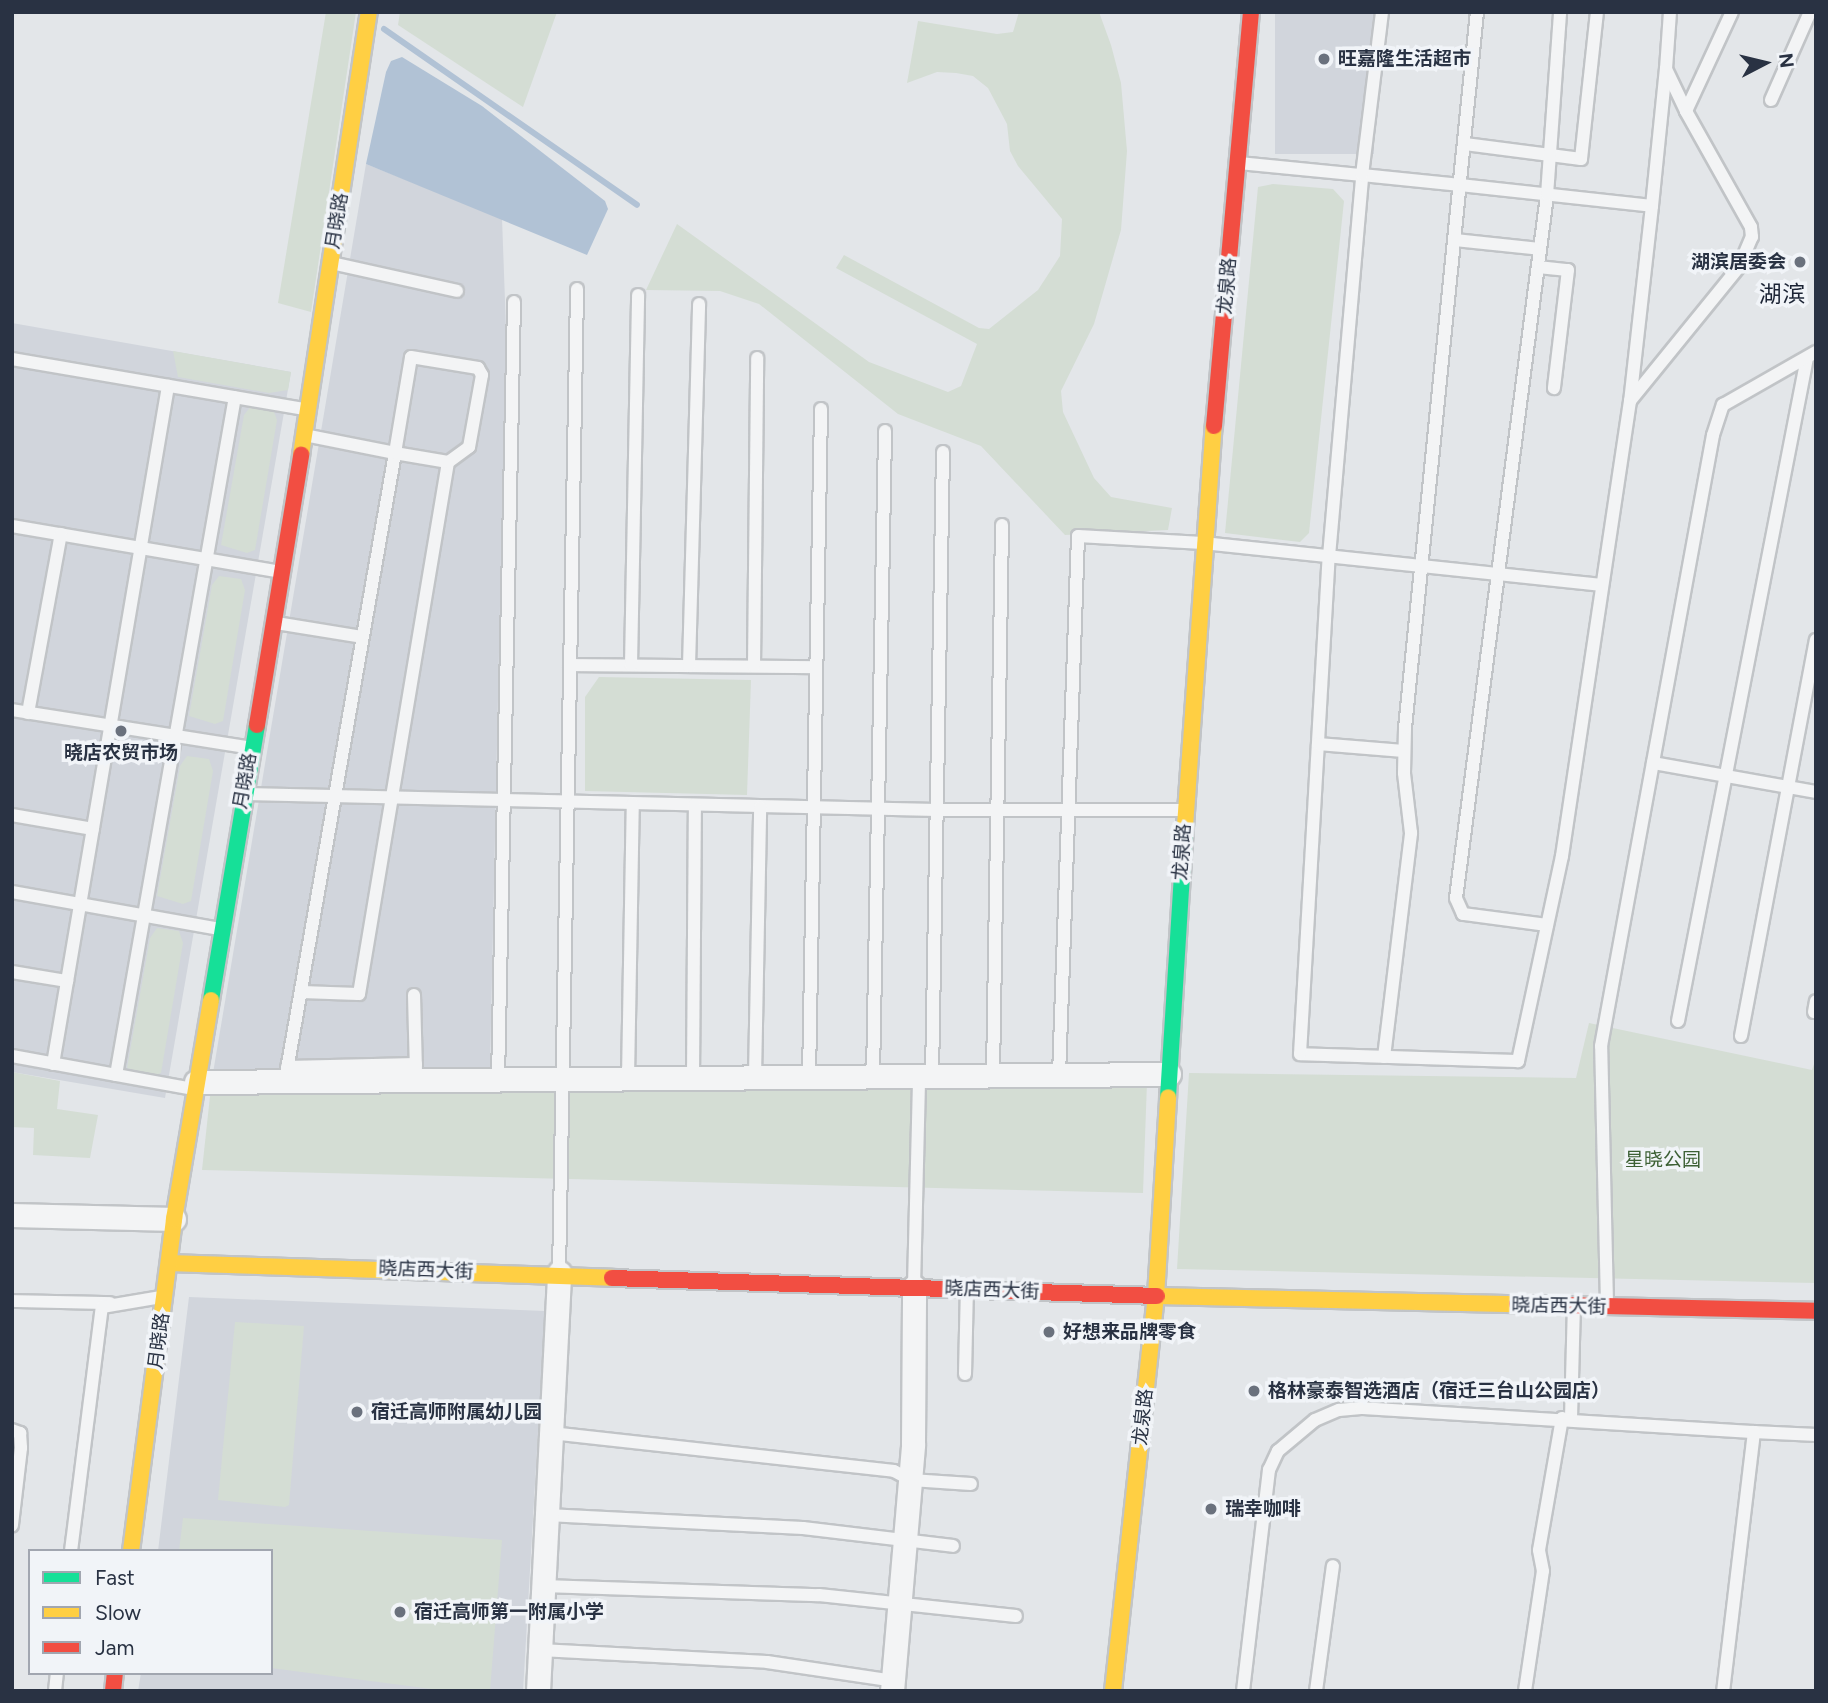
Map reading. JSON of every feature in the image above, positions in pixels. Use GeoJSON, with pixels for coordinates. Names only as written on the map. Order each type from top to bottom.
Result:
{"type":"FeatureCollection","features":[{"type":"Feature","properties":{"kind":"street","name":"月晓路"},"geometry":{"type":"LineString","coordinates":[[131,1549],[174,1219],[243,794],[283,572],[369,12]]}},
{"type":"Feature","properties":{"kind":"street","name":"龙泉路"},"geometry":{"type":"LineString","coordinates":[[1117,1689],[1156,1296],[1184,810],[1203,542],[1251,12]]}},
{"type":"Feature","properties":{"kind":"street"},"geometry":{"type":"LineString","coordinates":[[196,1085],[286,1074],[416,1072],[498,1079],[1169,1074]]}},
{"type":"Feature","properties":{"kind":"street"},"geometry":{"type":"LineString","coordinates":[[12,1215],[174,1219]]}},
{"type":"Feature","properties":{"kind":"street","name":"晓店西大街"},"geometry":{"type":"LineString","coordinates":[[169,1263],[559,1273],[1156,1296],[1816,1311]]}},
{"type":"Feature","properties":{"kind":"street"},"geometry":{"type":"LineString","coordinates":[[538,1691],[559,1273]]}},
{"type":"Feature","properties":{"kind":"street"},"geometry":{"type":"LineString","coordinates":[[893,1686],[911,1480],[914,1287]]}},
{"type":"Feature","properties":{"kind":"lane"},"geometry":{"type":"LineString","coordinates":[[1382,12],[1362,175],[1329,556],[1300,1054],[1518,1061],[1562,856],[1629,401],[1652,206],[1670,12]]}},
{"type":"Feature","properties":{"kind":"lane"},"geometry":{"type":"LineString","coordinates":[[1384,1057],[1411,833],[1404,751],[1477,12]]}},
{"type":"Feature","properties":{"kind":"lane"},"geometry":{"type":"LineString","coordinates":[[1547,925],[1463,914],[1456,898],[1547,195],[1560,12]]}},
{"type":"Feature","properties":{"kind":"lane"},"geometry":{"type":"LineString","coordinates":[[1465,144],[1581,159],[1597,12]]}},
{"type":"Feature","properties":{"kind":"lane"},"geometry":{"type":"LineString","coordinates":[[1686,111],[1732,12]]}},
{"type":"Feature","properties":{"kind":"lane"},"geometry":{"type":"LineString","coordinates":[[1771,100],[1810,12]]}},
{"type":"Feature","properties":{"kind":"lane"},"geometry":{"type":"LineString","coordinates":[[1629,401],[1739,267],[1752,237],[1751,228],[1686,111],[1666,69]]}},
{"type":"Feature","properties":{"kind":"lane"},"geometry":{"type":"LineString","coordinates":[[1238,163],[1652,206]]}},
{"type":"Feature","properties":{"kind":"lane"},"geometry":{"type":"LineString","coordinates":[[1455,240],[1540,249]]}},
{"type":"Feature","properties":{"kind":"lane"},"geometry":{"type":"LineString","coordinates":[[330,263],[457,290]]}},
{"type":"Feature","properties":{"kind":"lane"},"geometry":{"type":"LineString","coordinates":[[1538,267],[1568,270],[1554,388]]}},
{"type":"Feature","properties":{"kind":"lane"},"geometry":{"type":"LineString","coordinates":[[559,1273],[577,289]]}},
{"type":"Feature","properties":{"kind":"lane"},"geometry":{"type":"LineString","coordinates":[[631,665],[638,295]]}},
{"type":"Feature","properties":{"kind":"lane"},"geometry":{"type":"LineString","coordinates":[[498,1079],[514,302]]}},
{"type":"Feature","properties":{"kind":"lane"},"geometry":{"type":"LineString","coordinates":[[689,666],[699,304]]}},
{"type":"Feature","properties":{"kind":"lane"},"geometry":{"type":"LineString","coordinates":[[1607,1307],[1601,1046],[1713,435],[1723,405],[1813,354]]}},
{"type":"Feature","properties":{"kind":"lane"},"geometry":{"type":"LineString","coordinates":[[1678,1021],[1813,354]]}},
{"type":"Feature","properties":{"kind":"lane"},"geometry":{"type":"LineString","coordinates":[[286,1074],[300,992],[334,796],[395,453],[411,357],[418,356],[478,368],[482,375],[469,447],[448,462],[359,994],[300,992]]}},
{"type":"Feature","properties":{"kind":"lane"},"geometry":{"type":"LineString","coordinates":[[754,666],[757,358]]}},
{"type":"Feature","properties":{"kind":"lane"},"geometry":{"type":"LineString","coordinates":[[12,359],[307,410]]}},
{"type":"Feature","properties":{"kind":"lane"},"geometry":{"type":"LineString","coordinates":[[53,1064],[168,386]]}},
{"type":"Feature","properties":{"kind":"lane"},"geometry":{"type":"LineString","coordinates":[[117,1075],[235,397]]}},
{"type":"Feature","properties":{"kind":"lane"},"geometry":{"type":"LineString","coordinates":[[809,1077],[821,409]]}},
{"type":"Feature","properties":{"kind":"lane"},"geometry":{"type":"LineString","coordinates":[[873,1076],[884,430]]}},
{"type":"Feature","properties":{"kind":"lane"},"geometry":{"type":"LineString","coordinates":[[304,435],[448,462]]}},
{"type":"Feature","properties":{"kind":"lane"},"geometry":{"type":"LineString","coordinates":[[914,1287],[937,810],[943,452]]}},
{"type":"Feature","properties":{"kind":"lane"},"geometry":{"type":"LineString","coordinates":[[993,1075],[1002,524]]}},
{"type":"Feature","properties":{"kind":"lane"},"geometry":{"type":"LineString","coordinates":[[12,526],[283,572]]}},
{"type":"Feature","properties":{"kind":"lane"},"geometry":{"type":"LineString","coordinates":[[28,713],[61,534]]}},
{"type":"Feature","properties":{"kind":"lane"},"geometry":{"type":"LineString","coordinates":[[1059,1075],[1078,537],[1203,542],[1602,585]]}},
{"type":"Feature","properties":{"kind":"lane"},"geometry":{"type":"LineString","coordinates":[[274,622],[362,637]]}},
{"type":"Feature","properties":{"kind":"lane"},"geometry":{"type":"LineString","coordinates":[[1741,1035],[1816,640]]}},
{"type":"Feature","properties":{"kind":"lane"},"geometry":{"type":"LineString","coordinates":[[570,665],[816,667]]}},
{"type":"Feature","properties":{"kind":"lane"},"geometry":{"type":"LineString","coordinates":[[12,710],[251,748]]}},
{"type":"Feature","properties":{"kind":"lane"},"geometry":{"type":"LineString","coordinates":[[1318,744],[1404,751]]}},
{"type":"Feature","properties":{"kind":"lane"},"geometry":{"type":"LineString","coordinates":[[1653,763],[1816,792]]}},
{"type":"Feature","properties":{"kind":"lane"},"geometry":{"type":"LineString","coordinates":[[243,794],[1069,813],[1184,810]]}},
{"type":"Feature","properties":{"kind":"lane"},"geometry":{"type":"LineString","coordinates":[[628,1078],[633,804]]}},
{"type":"Feature","properties":{"kind":"lane"},"geometry":{"type":"LineString","coordinates":[[693,1078],[695,806]]}},
{"type":"Feature","properties":{"kind":"lane"},"geometry":{"type":"LineString","coordinates":[[755,1077],[760,807]]}},
{"type":"Feature","properties":{"kind":"lane"},"geometry":{"type":"LineString","coordinates":[[12,815],[93,829]]}},
{"type":"Feature","properties":{"kind":"lane"},"geometry":{"type":"LineString","coordinates":[[12,892],[221,929]]}},
{"type":"Feature","properties":{"kind":"lane"},"geometry":{"type":"LineString","coordinates":[[12,972],[67,981]]}},
{"type":"Feature","properties":{"kind":"lane"},"geometry":{"type":"LineString","coordinates":[[414,995],[416,1072]]}},
{"type":"Feature","properties":{"kind":"lane"},"geometry":{"type":"LineString","coordinates":[[12,1056],[117,1075],[196,1085]]}},
{"type":"Feature","properties":{"kind":"lane"},"geometry":{"type":"LineString","coordinates":[[965,1374],[967,1289]]}},
{"type":"Feature","properties":{"kind":"lane"},"geometry":{"type":"LineString","coordinates":[[12,1301],[110,1303],[164,1296]]}},
{"type":"Feature","properties":{"kind":"lane"},"geometry":{"type":"LineString","coordinates":[[71,1549],[98,1324],[102,1307],[110,1303]]}},
{"type":"Feature","properties":{"kind":"lane"},"geometry":{"type":"LineString","coordinates":[[1525,1691],[1543,1571],[1539,1550],[1567,1418],[1574,1307]]}},
{"type":"Feature","properties":{"kind":"lane"},"geometry":{"type":"LineString","coordinates":[[1244,1691],[1269,1470],[1293,1436],[1339,1410],[1567,1418],[1816,1435]]}},
{"type":"Feature","properties":{"kind":"lane"},"geometry":{"type":"LineString","coordinates":[[12,1430],[20,1433],[22,1448],[12,1525]]}},
{"type":"Feature","properties":{"kind":"lane"},"geometry":{"type":"LineString","coordinates":[[1723,1691],[1754,1432]]}},
{"type":"Feature","properties":{"kind":"lane"},"geometry":{"type":"LineString","coordinates":[[551,1433],[894,1471],[911,1480],[971,1484]]}},
{"type":"Feature","properties":{"kind":"lane"},"geometry":{"type":"LineString","coordinates":[[547,1515],[803,1528],[953,1546]]}},
{"type":"Feature","properties":{"kind":"lane"},"geometry":{"type":"LineString","coordinates":[[1316,1691],[1333,1566]]}},
{"type":"Feature","properties":{"kind":"lane"},"geometry":{"type":"LineString","coordinates":[[543,1586],[819,1595],[1016,1616]]}},
{"type":"Feature","properties":{"kind":"lane"},"geometry":{"type":"LineString","coordinates":[[540,1650],[767,1662],[893,1686]]}},
{"type":"Feature","properties":{"kind":"shaded area"},"geometry":{"type":"Polygon","coordinates":[[[1275,12],[1374,12],[1374,154],[1275,154],[1275,12]]]}},
{"type":"Feature","properties":{"kind":"shaded area"},"geometry":{"type":"Polygon","coordinates":[[[366,164],[502,218],[506,329],[490,1069],[213,1073],[366,164]]]}},
{"type":"Feature","properties":{"kind":"shaded area","name":"晓店农贸市场"},"geometry":{"type":"Polygon","coordinates":[[[12,323],[291,372],[165,1098],[12,1072],[12,323]]]}},
{"type":"Feature","properties":{"kind":"shaded area","name":"宿迁高师附属幼儿园"},"geometry":{"type":"Polygon","coordinates":[[[189,1297],[545,1311],[523,1691],[138,1691],[141,1675],[273,1675],[273,1549],[158,1549],[189,1297]]]}},
{"type":"Feature","properties":{"kind":"green space"},"geometry":{"type":"Polygon","coordinates":[[[326,12],[356,12],[311,312],[278,303],[326,12]]]}},
{"type":"Feature","properties":{"kind":"green space"},"geometry":{"type":"Polygon","coordinates":[[[400,12],[557,12],[523,107],[398,25],[400,12]]]}},
{"type":"Feature","properties":{"kind":"green space"},"geometry":{"type":"Polygon","coordinates":[[[1019,12],[1099,12],[1111,45],[1121,83],[1127,151],[1121,230],[1094,324],[1061,391],[1063,412],[1094,478],[1111,497],[1172,508],[1168,530],[1065,535],[981,446],[898,414],[759,304],[720,291],[646,290],[677,224],[869,362],[948,392],[961,386],[977,344],[836,268],[844,255],[979,328],[989,329],[1038,290],[1060,256],[1062,219],[1018,166],[1010,151],[1007,124],[988,88],[973,76],[956,73],[937,72],[907,83],[918,21],[997,34],[1013,32],[1019,12]]]}},
{"type":"Feature","properties":{"kind":"green space"},"geometry":{"type":"Polygon","coordinates":[[[1273,184],[1333,189],[1344,201],[1309,533],[1300,542],[1225,533],[1258,187],[1273,184]]]}},
{"type":"Feature","properties":{"kind":"green space"},"geometry":{"type":"Polygon","coordinates":[[[173,351],[291,372],[288,390],[269,393],[178,377],[173,351]]]}},
{"type":"Feature","properties":{"kind":"green space"},"geometry":{"type":"Polygon","coordinates":[[[251,406],[273,409],[277,420],[255,550],[247,553],[221,545],[244,415],[251,406]]]}},
{"type":"Feature","properties":{"kind":"green space"},"geometry":{"type":"Polygon","coordinates":[[[219,576],[241,579],[245,590],[223,721],[215,724],[189,716],[212,585],[219,576]]]}},
{"type":"Feature","properties":{"kind":"green space"},"geometry":{"type":"Polygon","coordinates":[[[599,677],[751,680],[747,795],[585,791],[585,697],[599,677]]]}},
{"type":"Feature","properties":{"kind":"green space"},"geometry":{"type":"Polygon","coordinates":[[[187,756],[209,759],[213,771],[191,901],[183,904],[157,896],[180,766],[187,756]]]}},
{"type":"Feature","properties":{"kind":"green space"},"geometry":{"type":"Polygon","coordinates":[[[157,928],[179,931],[183,943],[161,1073],[154,1076],[127,1068],[150,938],[157,928]]]}},
{"type":"Feature","properties":{"kind":"green space","name":"星晓公园"},"geometry":{"type":"Polygon","coordinates":[[[1589,1023],[1812,1070],[1816,1058],[1816,1283],[1177,1269],[1189,1073],[1576,1078],[1589,1023]]]}},
{"type":"Feature","properties":{"kind":"green space"},"geometry":{"type":"Polygon","coordinates":[[[12,1072],[60,1081],[57,1109],[98,1115],[90,1158],[33,1155],[34,1128],[12,1127],[12,1072]]]}},
{"type":"Feature","properties":{"kind":"green space"},"geometry":{"type":"Polygon","coordinates":[[[1147,1082],[1143,1193],[202,1170],[211,1087],[1147,1082]]]}},
{"type":"Feature","properties":{"kind":"green space"},"geometry":{"type":"Polygon","coordinates":[[[235,1322],[304,1326],[289,1505],[285,1507],[218,1500],[235,1322]]]}},
{"type":"Feature","properties":{"kind":"green space","name":"宿迁高师第一附属小学"},"geometry":{"type":"Polygon","coordinates":[[[183,1518],[502,1540],[490,1691],[447,1691],[273,1668],[273,1549],[179,1549],[183,1518]]]}},
{"type":"Feature","properties":{"kind":"water"},"geometry":{"type":"Polygon","coordinates":[[[402,57],[482,106],[605,201],[608,209],[587,255],[366,164],[386,72],[391,61],[402,57]]]}},
{"type":"Feature","properties":{"kind":"waterway"},"geometry":{"type":"LineString","coordinates":[[384,29],[637,205]]}},
{"type":"Feature","properties":{"kind":"traffic: fast"},"geometry":{"type":"LineString","coordinates":[[211,1000],[257,725]]}},
{"type":"Feature","properties":{"kind":"traffic: fast"},"geometry":{"type":"LineString","coordinates":[[1168,1097],[1185,826]]}},
{"type":"Feature","properties":{"kind":"traffic: slow"},"geometry":{"type":"LineString","coordinates":[[301,455],[369,12]]}},
{"type":"Feature","properties":{"kind":"traffic: slow"},"geometry":{"type":"LineString","coordinates":[[1185,826],[1214,426]]}},
{"type":"Feature","properties":{"kind":"traffic: slow"},"geometry":{"type":"LineString","coordinates":[[131,1549],[174,1219],[211,1000]]}},
{"type":"Feature","properties":{"kind":"traffic: slow"},"geometry":{"type":"LineString","coordinates":[[1113,1691],[1156,1296],[1168,1097]]}},
{"type":"Feature","properties":{"kind":"traffic: slow"},"geometry":{"type":"LineString","coordinates":[[169,1263],[612,1278]]}},
{"type":"Feature","properties":{"kind":"traffic: slow"},"geometry":{"type":"LineString","coordinates":[[1157,1296],[1517,1304]]}},
{"type":"Feature","properties":{"kind":"traffic: jam"},"geometry":{"type":"LineString","coordinates":[[1214,426],[1251,12]]}},
{"type":"Feature","properties":{"kind":"traffic: jam"},"geometry":{"type":"LineString","coordinates":[[257,725],[301,455]]}},
{"type":"Feature","properties":{"kind":"traffic: jam"},"geometry":{"type":"LineString","coordinates":[[612,1278],[1157,1296]]}},
{"type":"Feature","properties":{"kind":"traffic: jam"},"geometry":{"type":"LineString","coordinates":[[1517,1304],[1816,1311]]}},
{"type":"Feature","properties":{"kind":"traffic: jam"},"geometry":{"type":"LineString","coordinates":[[113,1691],[115,1675]]}},
{"type":"Feature","properties":{"kind":"place","name":"旺嘉隆生活超市"},"geometry":{"type":"Point","coordinates":[1324,59]}},
{"type":"Feature","properties":{"kind":"place","name":"湖滨居委会"},"geometry":{"type":"Point","coordinates":[1800,262]}},
{"type":"Feature","properties":{"kind":"place","name":"晓店农贸市场"},"geometry":{"type":"Point","coordinates":[121,731]}},
{"type":"Feature","properties":{"kind":"place","name":"好想来品牌零食"},"geometry":{"type":"Point","coordinates":[1049,1332]}},
{"type":"Feature","properties":{"kind":"place","name":"格林豪泰智选酒店（宿迁三台山公园店）"},"geometry":{"type":"Point","coordinates":[1254,1391]}},
{"type":"Feature","properties":{"kind":"place","name":"宿迁高师附属幼儿园"},"geometry":{"type":"Point","coordinates":[357,1412]}},
{"type":"Feature","properties":{"kind":"place","name":"瑞幸咖啡"},"geometry":{"type":"Point","coordinates":[1211,1509]}},
{"type":"Feature","properties":{"kind":"place","name":"宿迁高师第一附属小学"},"geometry":{"type":"Point","coordinates":[400,1612]}},
{"type":"Feature","properties":{"kind":"district","name":"湖滨"},"geometry":{"type":"Point","coordinates":[1782,294]}}]}
